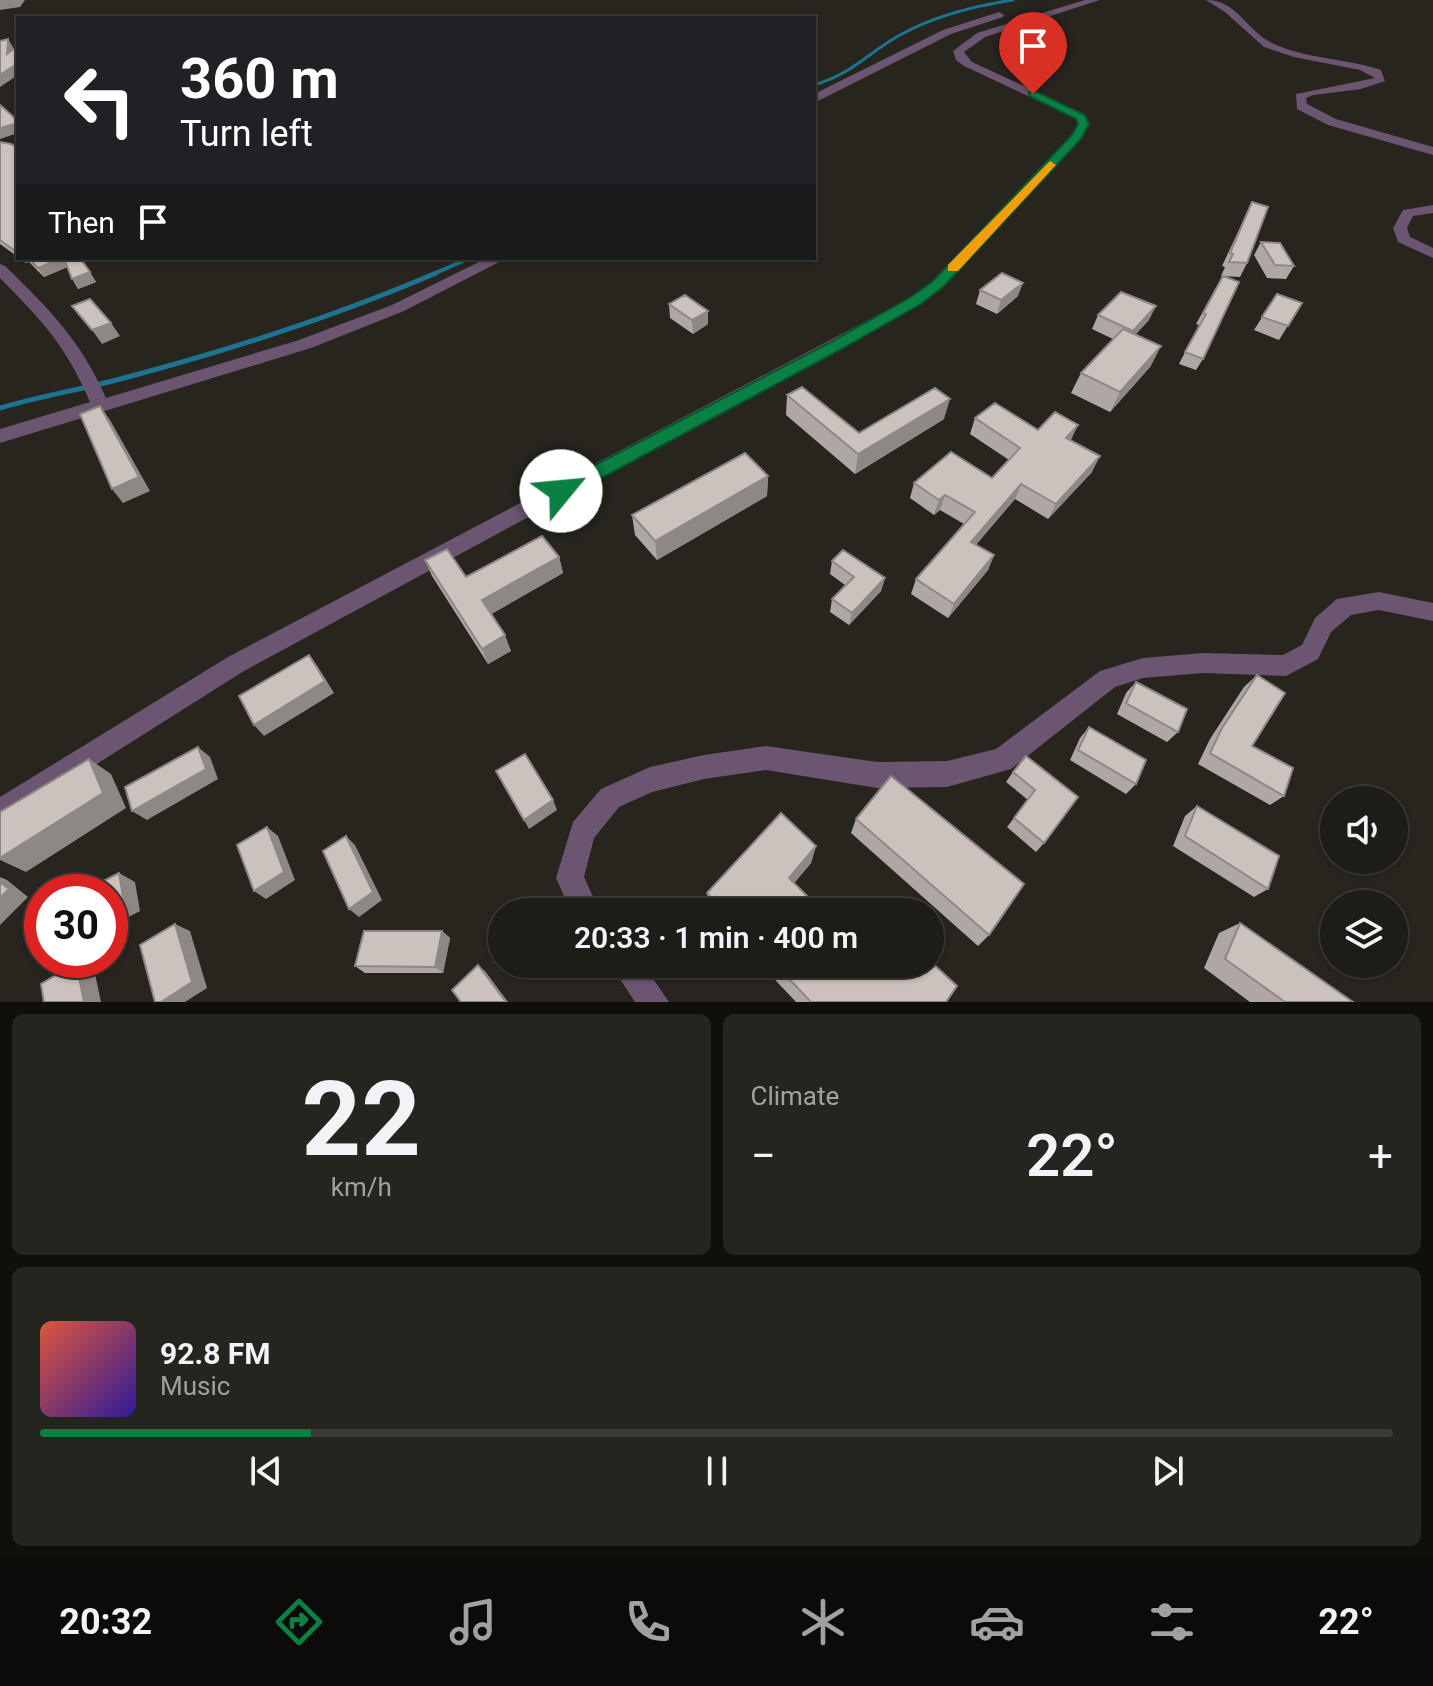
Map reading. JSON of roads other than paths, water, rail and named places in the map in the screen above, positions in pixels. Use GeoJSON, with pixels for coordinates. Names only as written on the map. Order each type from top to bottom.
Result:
{"type":"FeatureCollection","features":[{"type":"Feature","properties":{"kind":"street"},"geometry":{"type":"LineString","coordinates":[[816,98],[947,32],[1056,0]]}},
{"type":"Feature","properties":{"kind":"street"},"geometry":{"type":"LineString","coordinates":[[0,812],[236,664],[833,348],[927,293],[1077,137],[1084,124],[1081,117],[1066,109],[968,64],[960,58],[958,51],[981,35],[1095,0]]}},
{"type":"Feature","properties":{"kind":"street"},"geometry":{"type":"LineString","coordinates":[[1211,0],[1234,12],[1266,44],[1302,55],[1357,64],[1377,72],[1381,79],[1366,86],[1310,91],[1300,96],[1301,106],[1332,122],[1433,151]]}},
{"type":"Feature","properties":{"kind":"street"},"geometry":{"type":"LineString","coordinates":[[1433,209],[1408,213],[1400,228],[1403,239],[1433,254]]}},
{"type":"Feature","properties":{"kind":"street"},"geometry":{"type":"LineString","coordinates":[[0,436],[95,393],[305,344],[398,308],[495,260]]}},
{"type":"Feature","properties":{"kind":"street"},"geometry":{"type":"LineString","coordinates":[[0,269],[57,327],[81,361],[95,393]]}},
{"type":"Feature","properties":{"kind":"street"},"geometry":{"type":"LineString","coordinates":[[579,898],[570,878],[582,831],[610,798],[650,780],[704,767],[766,758],[877,775],[947,774],[1002,760],[1108,679],[1143,668],[1203,663],[1286,666],[1310,652],[1323,625],[1345,606],[1379,601],[1433,612]]}},
{"type":"Feature","properties":{"kind":"street"},"geometry":{"type":"LineString","coordinates":[[636,978],[654,1002]]}},
{"type":"Feature","properties":{"kind":"waterway"},"geometry":{"type":"LineString","coordinates":[[816,84],[840,75],[888,42],[927,22],[1013,0]]}},
{"type":"Feature","properties":{"kind":"waterway"},"geometry":{"type":"LineString","coordinates":[[431,275],[465,260]]}},
{"type":"Feature","properties":{"kind":"waterway"},"geometry":{"type":"LineString","coordinates":[[0,408],[124,378],[243,344],[360,304],[436,273]]}}]}
